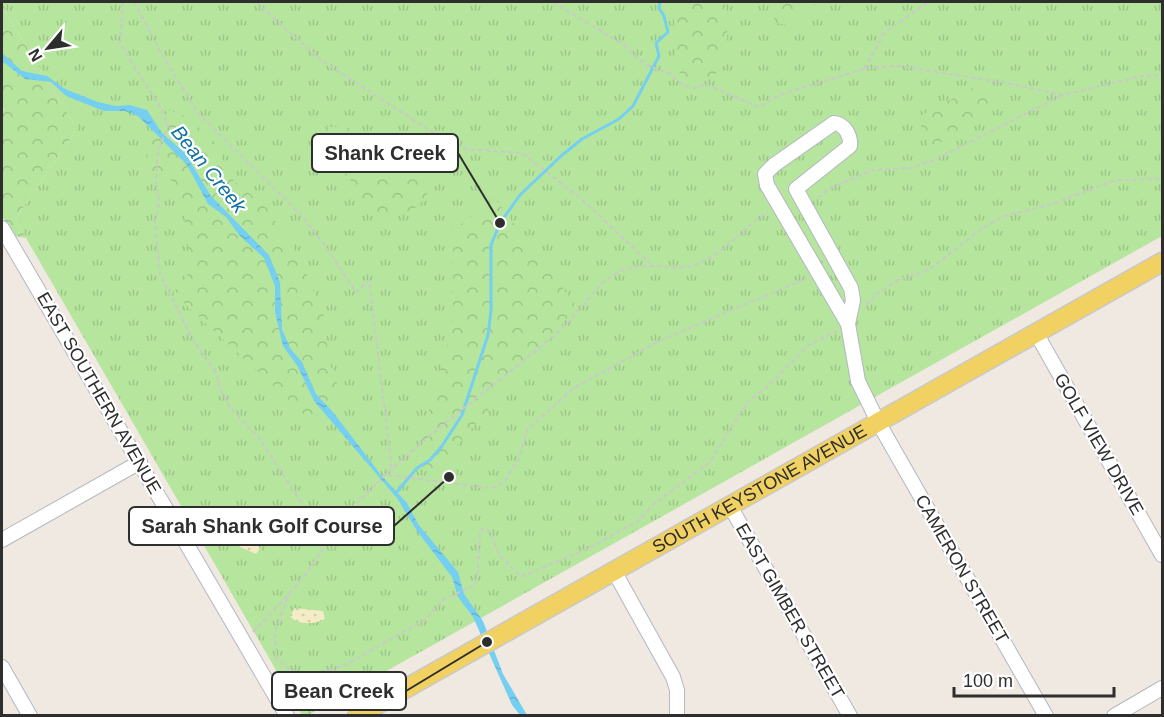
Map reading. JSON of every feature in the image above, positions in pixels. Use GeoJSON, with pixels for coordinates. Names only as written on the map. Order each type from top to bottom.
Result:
{"type":"FeatureCollection","features":[{"type":"Feature","properties":{"kind":"main road","name":"SOUTH KEYSTONE AVENUE"},"geometry":{"type":"LineString","coordinates":[[357,716],[1162,262]]}},
{"type":"Feature","properties":{"kind":"street"},"geometry":{"type":"LineString","coordinates":[[771,206],[850,146],[851,139],[839,123],[826,128],[765,174],[771,206],[844,327]]}},
{"type":"Feature","properties":{"kind":"street"},"geometry":{"type":"LineString","coordinates":[[796,189],[851,288],[853,300],[844,327]]}},
{"type":"Feature","properties":{"kind":"street","name":"EAST SOUTHERN AVENUE"},"geometry":{"type":"LineString","coordinates":[[2,228],[287,716]]}},
{"type":"Feature","properties":{"kind":"street","name":"CAMERON STREET"},"geometry":{"type":"LineString","coordinates":[[844,327],[858,381],[878,422],[1046,716]]}},
{"type":"Feature","properties":{"kind":"street","name":"GOLF VIEW DRIVE"},"geometry":{"type":"LineString","coordinates":[[1036,333],[1162,555]]}},
{"type":"Feature","properties":{"kind":"street"},"geometry":{"type":"LineString","coordinates":[[2,540],[140,462]]}},
{"type":"Feature","properties":{"kind":"street","name":"EAST GIMBER STREET"},"geometry":{"type":"LineString","coordinates":[[730,506],[850,716]]}},
{"type":"Feature","properties":{"kind":"street"},"geometry":{"type":"LineString","coordinates":[[614,571],[672,677],[677,690],[677,716]]}},
{"type":"Feature","properties":{"kind":"street"},"geometry":{"type":"LineString","coordinates":[[2,667],[30,716]]}},
{"type":"Feature","properties":{"kind":"street"},"geometry":{"type":"LineString","coordinates":[[1114,716],[1162,688]]}},
{"type":"Feature","properties":{"kind":"path"},"geometry":{"type":"LineString","coordinates":[[123,2],[120,44],[161,108],[168,126],[161,145],[156,182],[159,202],[155,213],[156,256],[160,274],[193,340],[216,374],[219,387],[229,406],[259,438],[307,511],[329,537]]}},
{"type":"Feature","properties":{"kind":"path"},"geometry":{"type":"LineString","coordinates":[[134,2],[164,58],[199,114],[301,215],[356,292],[369,280],[392,470]]}},
{"type":"Feature","properties":{"kind":"path"},"geometry":{"type":"LineString","coordinates":[[256,2],[321,60],[449,143],[467,149],[522,153],[552,175],[651,264]]}},
{"type":"Feature","properties":{"kind":"path"},"geometry":{"type":"LineString","coordinates":[[553,2],[624,45],[646,65],[670,74],[683,85],[694,88],[705,84],[759,107],[779,95],[864,69],[900,66],[1007,83],[1062,95]]}},
{"type":"Feature","properties":{"kind":"path"},"geometry":{"type":"LineString","coordinates":[[864,69],[885,32],[928,2]]}},
{"type":"Feature","properties":{"kind":"path"},"geometry":{"type":"LineString","coordinates":[[818,198],[832,187],[873,170],[911,168],[934,160],[1062,95],[1142,76],[1162,75]]}},
{"type":"Feature","properties":{"kind":"path"},"geometry":{"type":"LineString","coordinates":[[866,306],[878,293],[898,280],[924,272],[1001,217],[1049,205],[1116,180],[1162,179]]}},
{"type":"Feature","properties":{"kind":"path"},"geometry":{"type":"LineString","coordinates":[[250,635],[310,568],[329,537],[358,502],[456,413],[559,331],[608,279],[624,270],[651,264],[684,267],[702,261],[771,206]]}},
{"type":"Feature","properties":{"kind":"path"},"geometry":{"type":"LineString","coordinates":[[388,475],[497,487],[512,472],[528,429],[574,388],[659,341],[812,275]]}},
{"type":"Feature","properties":{"kind":"path"},"geometry":{"type":"LineString","coordinates":[[290,591],[281,610],[273,648],[276,658],[290,670],[308,674],[349,663],[426,619],[443,600],[467,589],[477,579],[480,534],[483,528],[489,531],[500,556],[521,577],[593,546],[639,520],[654,504],[709,463],[748,401],[765,389],[809,345],[844,327]]}},
{"type":"Feature","properties":{"kind":"green space"},"geometry":{"type":"Polygon","coordinates":[[[2,2],[1162,2],[1162,236],[308,715],[302,715],[15,219],[77,129],[2,6],[2,2]]]}},
{"type":"Feature","properties":{"kind":"green space"},"geometry":{"type":"Polygon","coordinates":[[[674,2],[725,2],[726,51],[712,79],[693,82],[680,74],[674,48],[674,2]]]}},
{"type":"Feature","properties":{"kind":"green space"},"geometry":{"type":"Polygon","coordinates":[[[785,2],[819,2],[786,25],[772,22],[785,2]]]}},
{"type":"Feature","properties":{"kind":"green space"},"geometry":{"type":"Polygon","coordinates":[[[2,6],[77,129],[15,219],[26,238],[14,236],[2,216],[2,114],[4,109],[2,107],[2,6]]]}},
{"type":"Feature","properties":{"kind":"green space"},"geometry":{"type":"Polygon","coordinates":[[[978,85],[993,107],[929,150],[918,117],[978,85]]]}},
{"type":"Feature","properties":{"kind":"green space"},"geometry":{"type":"Polygon","coordinates":[[[169,110],[189,118],[214,142],[233,180],[267,208],[301,261],[326,321],[328,358],[343,400],[310,420],[173,293],[191,271],[183,208],[174,182],[147,168],[146,142],[169,110]]]}},
{"type":"Feature","properties":{"kind":"green space"},"geometry":{"type":"Polygon","coordinates":[[[325,127],[347,127],[433,174],[423,200],[413,209],[386,220],[366,206],[329,146],[325,127]]]}},
{"type":"Feature","properties":{"kind":"green space"},"geometry":{"type":"Polygon","coordinates":[[[495,199],[577,307],[432,474],[419,462],[424,429],[453,323],[453,230],[495,199]]]}},
{"type":"Feature","properties":{"kind":"sand"},"geometry":{"type":"Polygon","coordinates":[[[252,524],[259,527],[253,536],[260,549],[256,554],[240,547],[245,530],[252,524]]]}},
{"type":"Feature","properties":{"kind":"sand"},"geometry":{"type":"Polygon","coordinates":[[[295,608],[323,611],[325,619],[311,623],[297,621],[290,616],[295,608]]]}},
{"type":"Feature","properties":{"kind":"water","name":"Bean Creek"},"geometry":{"type":"Polygon","coordinates":[[[2,53],[22,71],[47,76],[65,89],[98,102],[116,106],[129,105],[147,110],[162,133],[185,153],[211,196],[269,255],[280,282],[282,329],[290,348],[302,362],[316,394],[333,412],[381,475],[407,503],[418,524],[458,572],[464,594],[483,621],[503,674],[527,715],[520,715],[512,705],[473,617],[458,597],[452,577],[417,531],[397,498],[314,401],[298,367],[283,346],[275,312],[275,286],[264,258],[239,235],[226,217],[208,204],[187,165],[138,116],[125,111],[104,111],[66,96],[51,82],[25,79],[2,61],[2,53]]]}},
{"type":"Feature","properties":{"kind":"waterway"},"geometry":{"type":"LineString","coordinates":[[395,494],[417,468],[430,460],[442,446],[462,415],[488,335],[491,311],[491,245],[500,223],[520,195],[561,156],[582,139],[619,119],[633,106],[659,56],[656,43],[668,32],[664,16],[659,8],[660,2]]}},
{"type":"Feature","properties":{"kind":"place","name":"Shank Creek"},"geometry":{"type":"Point","coordinates":[500,223]}},
{"type":"Feature","properties":{"kind":"place","name":"Sarah Shank Golf Course"},"geometry":{"type":"Point","coordinates":[449,477]}},
{"type":"Feature","properties":{"kind":"place","name":"Bean Creek"},"geometry":{"type":"Point","coordinates":[487,642]}}]}
